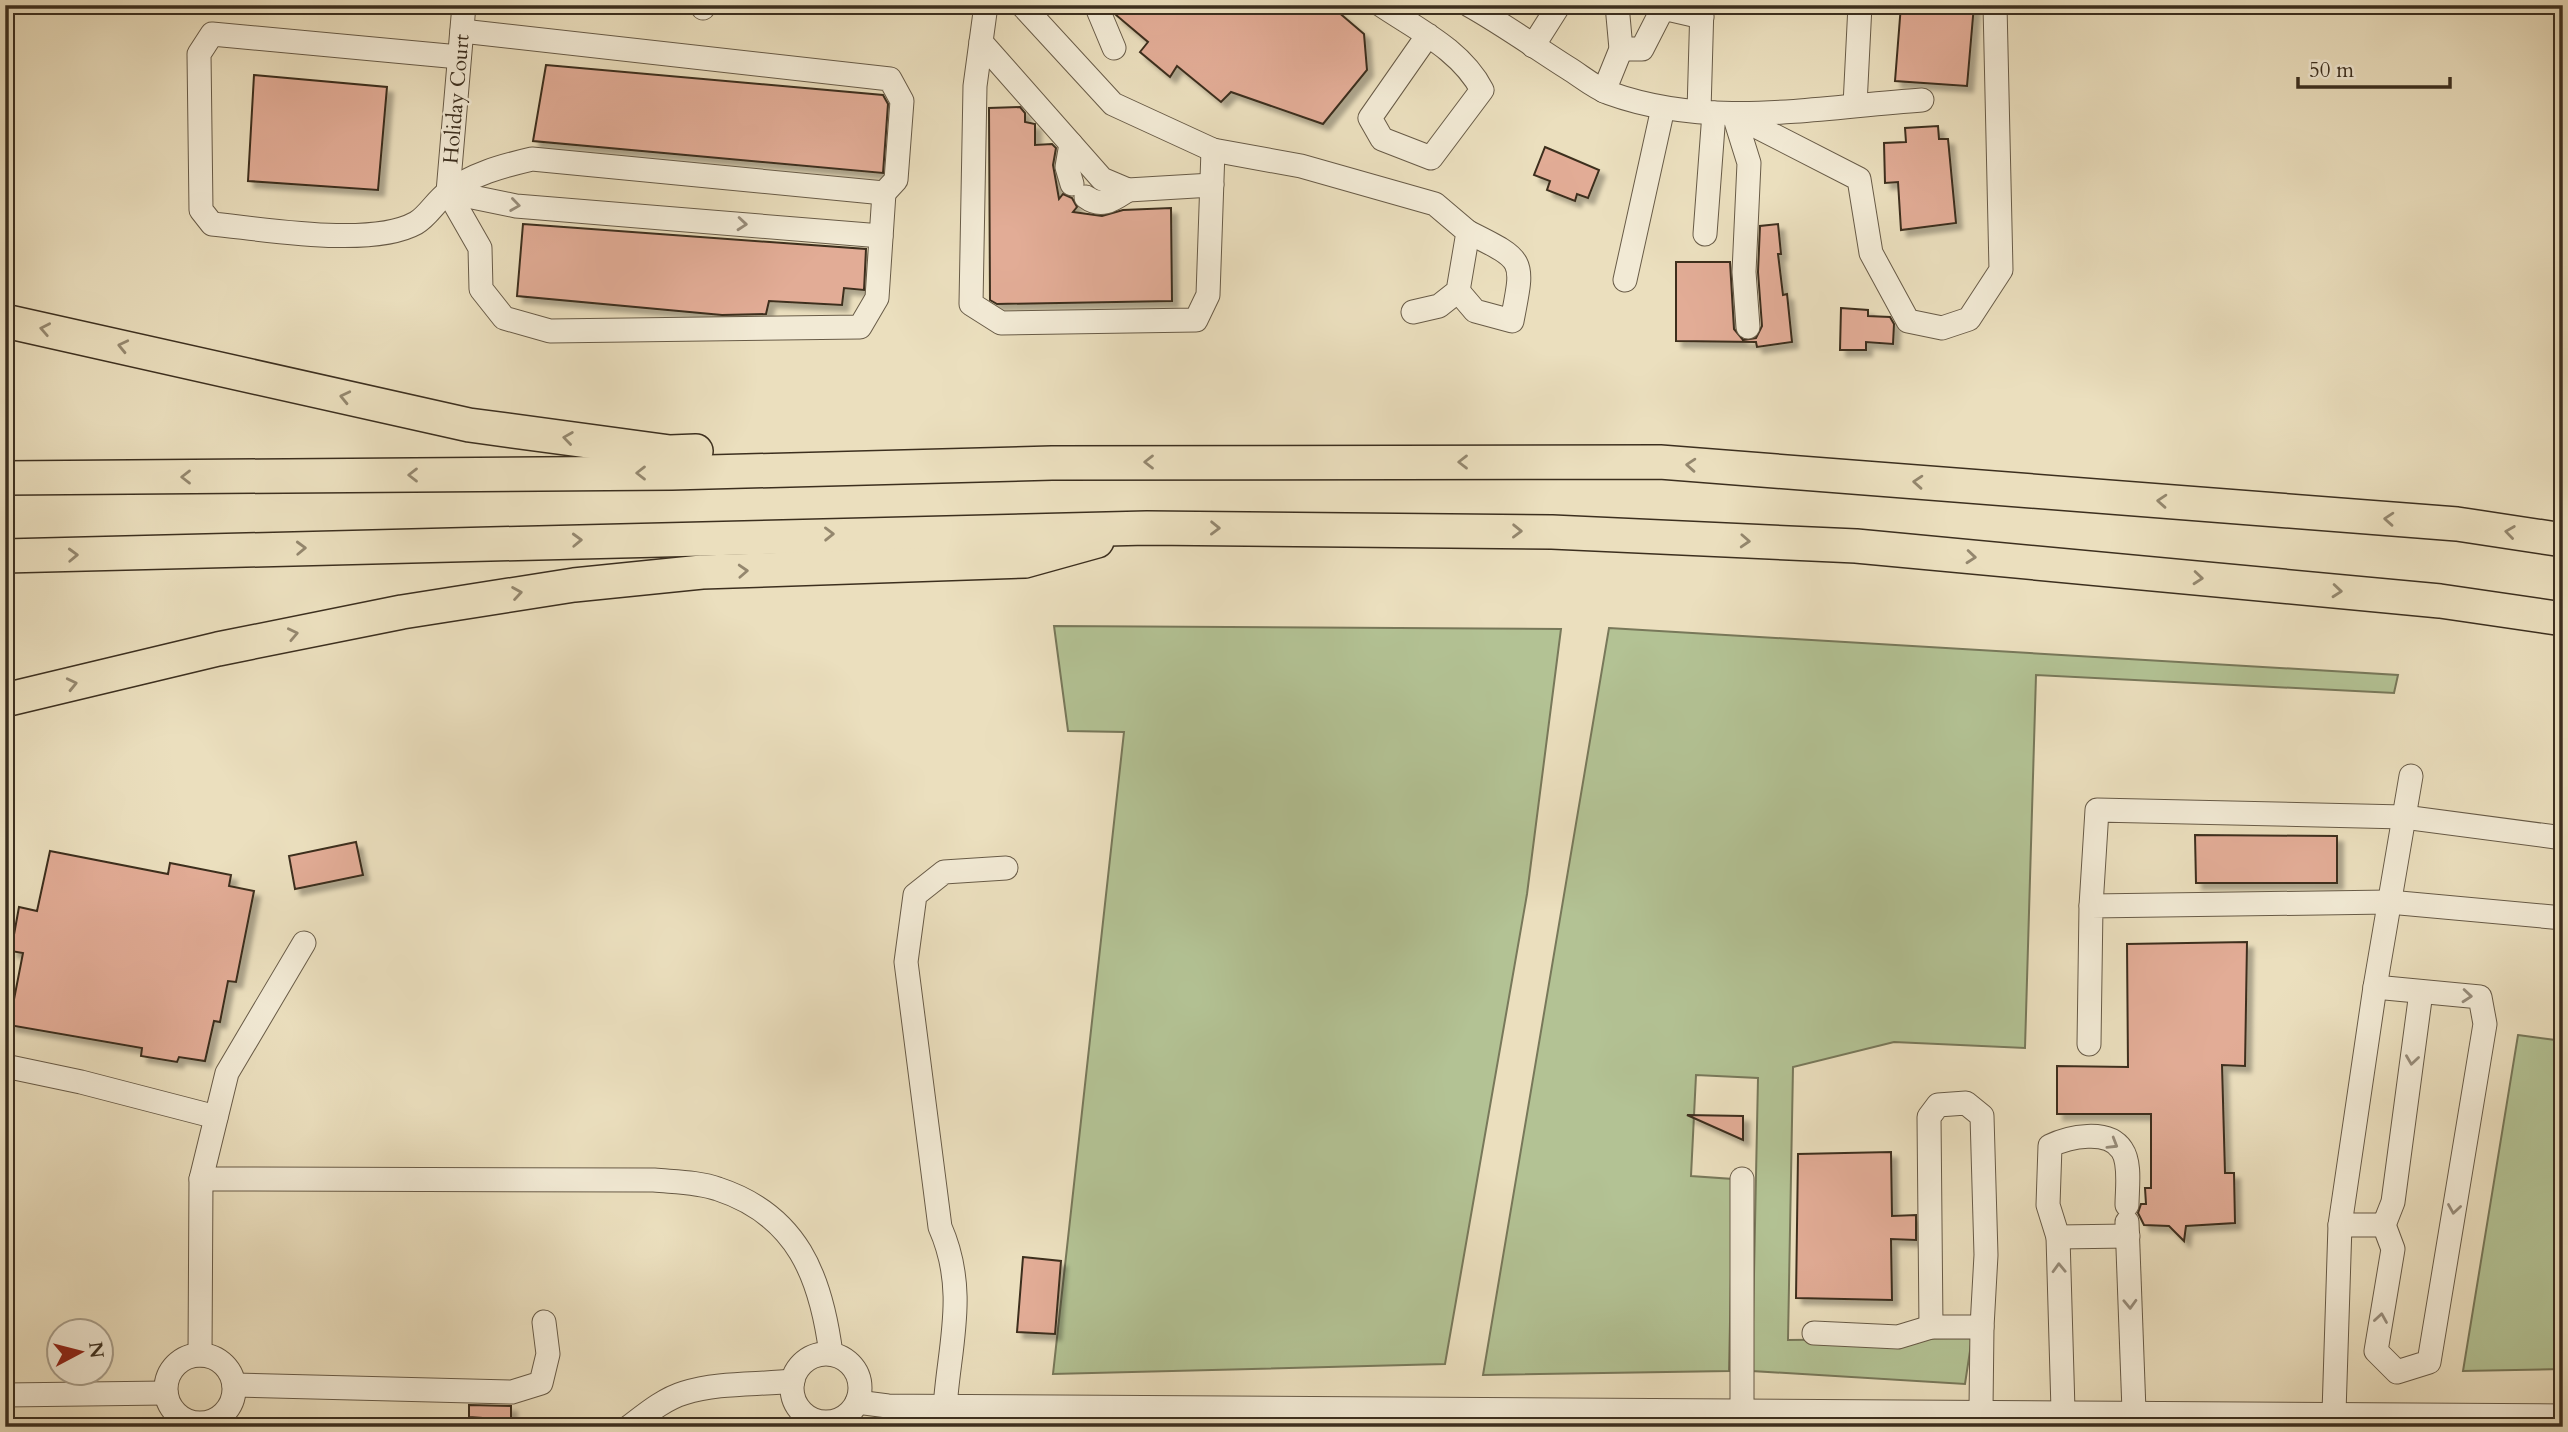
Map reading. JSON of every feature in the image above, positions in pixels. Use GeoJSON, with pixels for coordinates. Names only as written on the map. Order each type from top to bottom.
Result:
{"type":"FeatureCollection","features":[{"type":"Feature","properties":{"kind":"highway"},"geometry":{"type":"LineString","coordinates":[[5,321],[469,425],[670,452],[826,449],[1052,463]]}},
{"type":"Feature","properties":{"kind":"highway"},"geometry":{"type":"LineString","coordinates":[[5,478],[672,473],[1052,463],[1660,462],[2457,524],[2563,540]]}},
{"type":"Feature","properties":{"kind":"highway"},"geometry":{"type":"LineString","coordinates":[[5,556],[1147,528],[1552,532],[1856,546],[2440,601],[2563,619]]}},
{"type":"Feature","properties":{"kind":"highway"},"geometry":{"type":"LineString","coordinates":[[5,700],[218,649],[402,611],[574,584],[702,572],[1025,561],[1147,528]]}},
{"type":"Feature","properties":{"kind":"street","name":"Holiday Court"},"geometry":{"type":"LineString","coordinates":[[448,192],[464,5]]}},
{"type":"Feature","properties":{"kind":"street"},"geometry":{"type":"LineString","coordinates":[[986,5],[975,86],[971,304],[1001,323],[1196,320],[1208,295],[1213,150]]}},
{"type":"Feature","properties":{"kind":"street"},"geometry":{"type":"LineString","coordinates":[[1022,5],[1113,104],[1213,150],[1301,166],[1435,204],[1468,232],[1510,253],[1521,274],[1512,321],[1475,311],[1458,291]]}},
{"type":"Feature","properties":{"kind":"street"},"geometry":{"type":"LineString","coordinates":[[1097,5],[1114,48]]}},
{"type":"Feature","properties":{"kind":"street"},"geometry":{"type":"LineString","coordinates":[[1381,5],[1428,35],[1470,68],[1482,90],[1431,158],[1382,139],[1370,118],[1428,35]]}},
{"type":"Feature","properties":{"kind":"street"},"geometry":{"type":"LineString","coordinates":[[1469,5],[1493,11],[1533,46],[1604,91],[1662,108],[1716,113],[1819,111],[1855,104],[1922,100]]}},
{"type":"Feature","properties":{"kind":"street"},"geometry":{"type":"LineString","coordinates":[[1533,46],[1559,5]]}},
{"type":"Feature","properties":{"kind":"street"},"geometry":{"type":"LineString","coordinates":[[1604,91],[1622,49],[1617,5]]}},
{"type":"Feature","properties":{"kind":"street"},"geometry":{"type":"LineString","coordinates":[[1855,104],[1860,5]]}},
{"type":"Feature","properties":{"kind":"street"},"geometry":{"type":"LineString","coordinates":[[1716,113],[1859,180],[1871,253],[1908,321],[1942,328],[1969,320],[2001,270],[1995,5]]}},
{"type":"Feature","properties":{"kind":"street"},"geometry":{"type":"LineString","coordinates":[[1622,49],[1642,49],[1663,8],[1702,11],[1716,113],[1705,234]]}},
{"type":"Feature","properties":{"kind":"street"},"geometry":{"type":"LineString","coordinates":[[448,192],[480,247],[481,289],[504,318],[551,331],[860,327],[877,298],[884,193],[896,180],[902,101],[890,79],[462,31]]}},
{"type":"Feature","properties":{"kind":"street"},"geometry":{"type":"LineString","coordinates":[[459,57],[212,34],[199,54],[201,211],[212,225],[349,236],[383,233],[416,223],[448,192],[489,170],[532,159],[884,193]]}},
{"type":"Feature","properties":{"kind":"street"},"geometry":{"type":"LineString","coordinates":[[981,42],[1102,179],[1128,190],[1212,186]]}},
{"type":"Feature","properties":{"kind":"street"},"geometry":{"type":"LineString","coordinates":[[1625,280],[1662,108]]}},
{"type":"Feature","properties":{"kind":"street"},"geometry":{"type":"LineString","coordinates":[[1716,113],[1749,163],[1744,272],[1748,327]]}},
{"type":"Feature","properties":{"kind":"street"},"geometry":{"type":"LineString","coordinates":[[1071,144],[1068,167],[1079,191],[1092,202],[1110,203],[1128,190]]}},
{"type":"Feature","properties":{"kind":"street"},"geometry":{"type":"LineString","coordinates":[[448,192],[516,206],[881,236]]}},
{"type":"Feature","properties":{"kind":"street"},"geometry":{"type":"LineString","coordinates":[[1413,312],[1439,306],[1458,291],[1468,232]]}},
{"type":"Feature","properties":{"kind":"street"},"geometry":{"type":"LineString","coordinates":[[2333,1413],[2340,1225],[2375,987],[2411,776]]}},
{"type":"Feature","properties":{"kind":"street"},"geometry":{"type":"LineString","coordinates":[[2090,1044],[2091,906],[2097,810],[2404,817],[2563,838]]}},
{"type":"Feature","properties":{"kind":"street"},"geometry":{"type":"LineString","coordinates":[[944,1416],[957,1304],[951,1251],[940,1227],[906,962],[915,895],[944,872],[1006,868]]}},
{"type":"Feature","properties":{"kind":"street"},"geometry":{"type":"LineString","coordinates":[[2091,906],[2389,902],[2563,918]]}},
{"type":"Feature","properties":{"kind":"street"},"geometry":{"type":"LineString","coordinates":[[200,1354],[201,1179],[227,1073],[304,943]]}},
{"type":"Feature","properties":{"kind":"street"},"geometry":{"type":"LineString","coordinates":[[2375,987],[2480,998],[2485,1024],[2429,1362],[2397,1372],[2376,1351],[2393,1249],[2384,1225],[2393,1202],[2421,992]]}},
{"type":"Feature","properties":{"kind":"street"},"geometry":{"type":"LineString","coordinates":[[5,1066],[81,1082],[216,1117]]}},
{"type":"Feature","properties":{"kind":"street"},"geometry":{"type":"LineString","coordinates":[[1931,1327],[1929,1117],[1938,1105],[1966,1103],[1982,1116],[1986,1255],[1981,1408]]}},
{"type":"Feature","properties":{"kind":"street"},"geometry":{"type":"LineString","coordinates":[[2063,1410],[2058,1237],[2048,1205],[2050,1146],[2064,1139],[2101,1138],[2115,1142],[2123,1151],[2134,1410]]}},
{"type":"Feature","properties":{"kind":"street"},"geometry":{"type":"LineString","coordinates":[[201,1179],[654,1180],[716,1188],[760,1206],[795,1240],[818,1286],[831,1354]]}},
{"type":"Feature","properties":{"kind":"street"},"geometry":{"type":"LineString","coordinates":[[1742,1179],[1742,1410]]}},
{"type":"Feature","properties":{"kind":"street"},"geometry":{"type":"LineString","coordinates":[[2058,1237],[2127,1221]]}},
{"type":"Feature","properties":{"kind":"street"},"geometry":{"type":"LineString","coordinates":[[2340,1225],[2384,1225]]}},
{"type":"Feature","properties":{"kind":"street"},"geometry":{"type":"LineString","coordinates":[[234,1385],[512,1392],[541,1383],[548,1354],[544,1322]]}},
{"type":"Feature","properties":{"kind":"street"},"geometry":{"type":"LineString","coordinates":[[1814,1333],[1898,1337],[1931,1327],[1982,1327]]}},
{"type":"Feature","properties":{"kind":"street"},"geometry":{"type":"LineString","coordinates":[[200,1354],[209,1356],[226,1367],[234,1385],[230,1405],[225,1413],[198,1425],[176,1414],[166,1393],[167,1379],[174,1366],[186,1358],[200,1354]]}},
{"type":"Feature","properties":{"kind":"street"},"geometry":{"type":"LineString","coordinates":[[831,1354],[852,1366],[860,1390],[857,1402],[846,1416],[829,1424],[805,1415],[792,1394],[793,1381],[806,1360],[831,1354]]}},
{"type":"Feature","properties":{"kind":"street"},"geometry":{"type":"LineString","coordinates":[[629,1427],[663,1403],[683,1393],[713,1387],[793,1381]]}},
{"type":"Feature","properties":{"kind":"street"},"geometry":{"type":"LineString","coordinates":[[5,1395],[166,1393]]}},
{"type":"Feature","properties":{"kind":"street"},"geometry":{"type":"LineString","coordinates":[[662,1427],[662,1421],[683,1393]]}},
{"type":"Feature","properties":{"kind":"street"},"geometry":{"type":"LineString","coordinates":[[857,1402],[944,1416],[1108,1417],[1420,1410],[1644,1417],[1742,1410],[1981,1408],[2333,1413],[2449,1421],[2563,1416]]}},
{"type":"Feature","properties":{"kind":"green space"},"geometry":{"type":"Polygon","coordinates":[[[1054,626],[1561,629],[1527,894],[1445,1364],[1053,1374],[1124,732],[1068,731],[1054,626]]]}},
{"type":"Feature","properties":{"kind":"green space"},"geometry":{"type":"Polygon","coordinates":[[[1609,628],[2398,675],[2394,693],[2036,675],[2025,1048],[1894,1042],[1793,1067],[1788,1340],[1972,1338],[1965,1384],[1752,1371],[1758,1078],[1696,1075],[1691,1176],[1733,1179],[1729,1371],[1483,1375],[1609,628]]]}},
{"type":"Feature","properties":{"kind":"green space"},"geometry":{"type":"Polygon","coordinates":[[[2518,1035],[2563,1041],[2563,1369],[2463,1371],[2518,1035]]]}},
{"type":"Feature","properties":{"kind":"green space"},"geometry":{"type":"Polygon","coordinates":[[[2049,1420],[2058,1427],[1724,1427],[1734,1423],[2049,1420]]]}},
{"type":"Feature","properties":{"kind":"building"},"geometry":{"type":"Polygon","coordinates":[[[1125,5],[1330,5],[1364,34],[1367,70],[1323,124],[1231,92],[1221,102],[1177,66],[1170,77],[1140,52],[1148,42],[1116,15],[1125,5]]]}},
{"type":"Feature","properties":{"kind":"building"},"geometry":{"type":"Polygon","coordinates":[[[1901,5],[1974,5],[1967,86],[1895,81],[1901,5]]]}},
{"type":"Feature","properties":{"kind":"building"},"geometry":{"type":"Polygon","coordinates":[[[546,65],[883,95],[888,104],[883,173],[533,141],[546,65]]]}},
{"type":"Feature","properties":{"kind":"building"},"geometry":{"type":"Polygon","coordinates":[[[254,75],[387,87],[378,190],[248,181],[254,75]]]}},
{"type":"Feature","properties":{"kind":"building"},"geometry":{"type":"Polygon","coordinates":[[[1020,107],[1025,113],[1025,122],[1035,124],[1035,145],[1052,144],[1056,148],[1053,165],[1059,199],[1063,194],[1072,198],[1077,207],[1073,212],[1102,216],[1123,210],[1171,208],[1172,301],[997,304],[990,300],[989,108],[1020,107]]]}},
{"type":"Feature","properties":{"kind":"building"},"geometry":{"type":"Polygon","coordinates":[[[1938,126],[1939,139],[1948,139],[1956,223],[1901,230],[1898,182],[1885,183],[1884,143],[1906,142],[1905,128],[1938,126]]]}},
{"type":"Feature","properties":{"kind":"building"},"geometry":{"type":"Polygon","coordinates":[[[1545,147],[1599,170],[1588,198],[1577,194],[1575,201],[1547,190],[1550,181],[1534,175],[1545,147]]]}},
{"type":"Feature","properties":{"kind":"building"},"geometry":{"type":"Polygon","coordinates":[[[523,224],[866,249],[864,290],[844,288],[842,305],[769,301],[766,314],[722,315],[517,296],[523,224]]]}},
{"type":"Feature","properties":{"kind":"building"},"geometry":{"type":"Polygon","coordinates":[[[1778,224],[1781,254],[1778,254],[1783,295],[1787,294],[1792,342],[1757,347],[1756,342],[1676,341],[1676,262],[1730,262],[1734,329],[1743,340],[1756,338],[1762,326],[1758,272],[1760,226],[1778,224]]]}},
{"type":"Feature","properties":{"kind":"building"},"geometry":{"type":"Polygon","coordinates":[[[1841,308],[1868,310],[1868,316],[1890,317],[1894,324],[1893,344],[1866,342],[1866,350],[1840,350],[1841,308]]]}},
{"type":"Feature","properties":{"kind":"building"},"geometry":{"type":"Polygon","coordinates":[[[2195,835],[2337,836],[2337,883],[2196,883],[2195,835]]]}},
{"type":"Feature","properties":{"kind":"building"},"geometry":{"type":"Polygon","coordinates":[[[356,842],[363,875],[295,889],[289,856],[356,842]]]}},
{"type":"Feature","properties":{"kind":"building"},"geometry":{"type":"Polygon","coordinates":[[[50,851],[168,874],[170,863],[231,875],[229,886],[254,891],[236,982],[228,981],[220,1022],[214,1021],[205,1061],[179,1057],[177,1062],[141,1056],[142,1048],[9,1025],[23,953],[11,951],[19,907],[37,911],[50,851]]]}},
{"type":"Feature","properties":{"kind":"building"},"geometry":{"type":"Polygon","coordinates":[[[2247,942],[2245,1066],[2222,1065],[2225,1173],[2234,1173],[2235,1223],[2186,1226],[2184,1241],[2169,1226],[2144,1225],[2138,1213],[2141,1204],[2146,1204],[2145,1188],[2151,1188],[2151,1114],[2057,1114],[2057,1066],[2128,1067],[2127,944],[2247,942]]]}},
{"type":"Feature","properties":{"kind":"building"},"geometry":{"type":"Polygon","coordinates":[[[1687,1115],[1743,1116],[1743,1140],[1687,1115]]]}},
{"type":"Feature","properties":{"kind":"building"},"geometry":{"type":"Polygon","coordinates":[[[1891,1152],[1892,1216],[1916,1215],[1916,1240],[1891,1239],[1892,1300],[1796,1298],[1798,1154],[1891,1152]]]}},
{"type":"Feature","properties":{"kind":"building"},"geometry":{"type":"Polygon","coordinates":[[[1023,1257],[1061,1261],[1055,1334],[1017,1332],[1023,1257]]]}},
{"type":"Feature","properties":{"kind":"building"},"geometry":{"type":"Polygon","coordinates":[[[469,1405],[511,1406],[511,1418],[498,1418],[498,1427],[482,1427],[482,1418],[469,1417],[469,1405]]]}}]}
